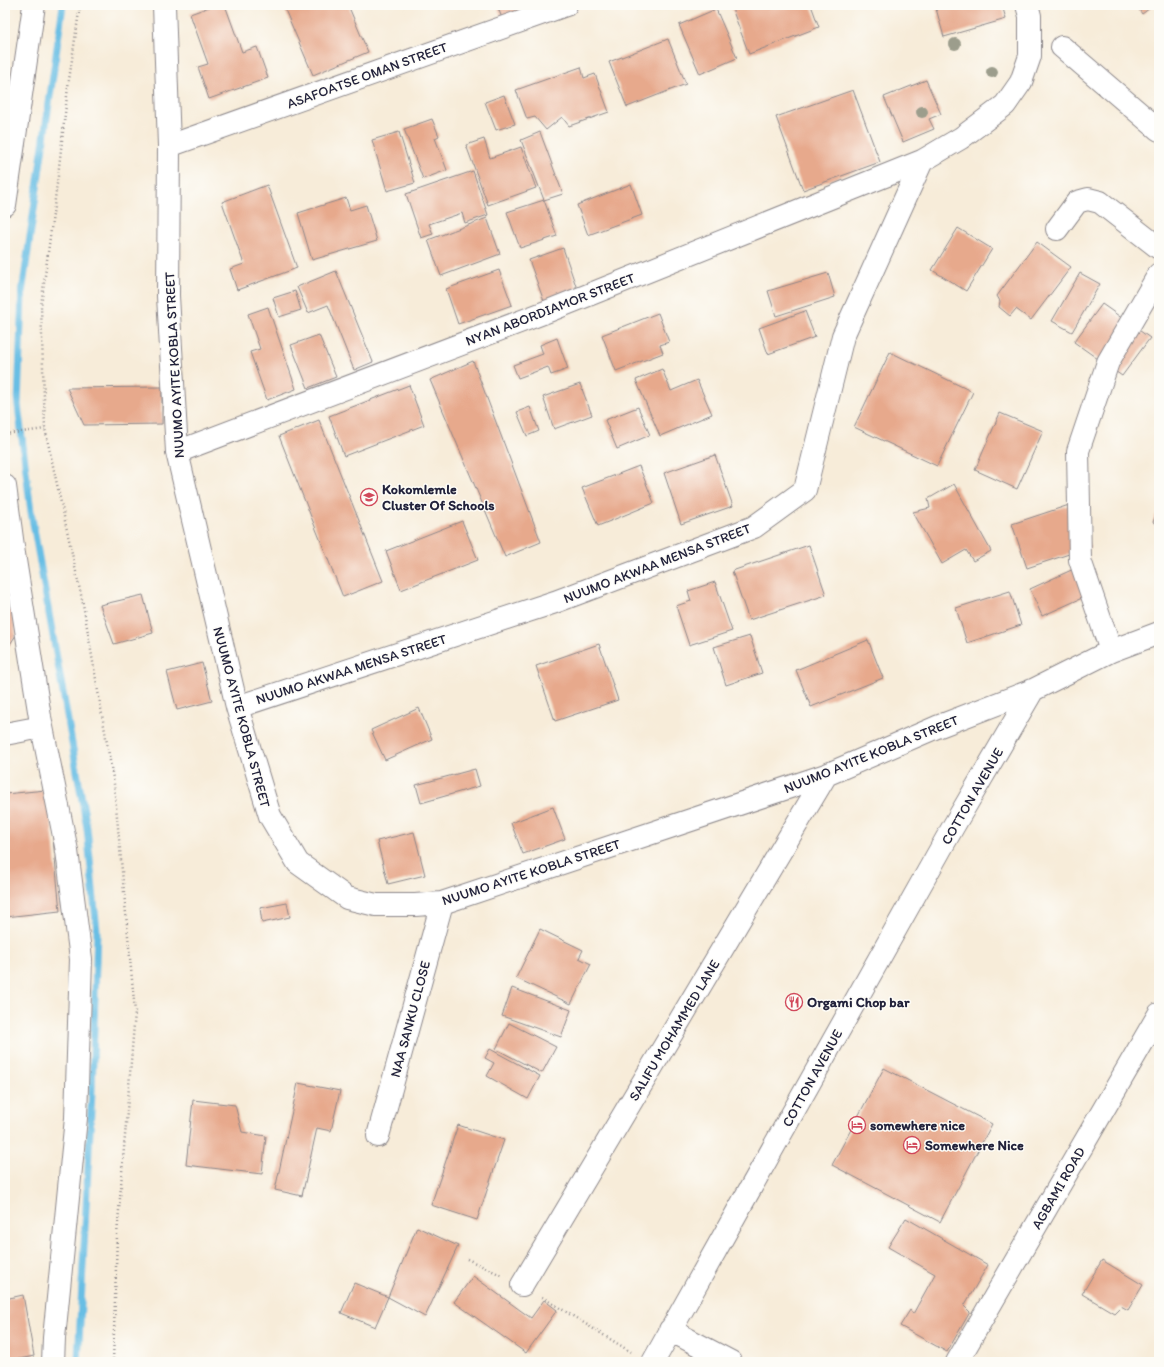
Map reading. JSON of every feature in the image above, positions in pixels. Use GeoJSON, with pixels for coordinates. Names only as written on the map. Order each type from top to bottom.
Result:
{"type":"FeatureCollection","features":[{"type":"Feature","properties":{"kind":"street"},"geometry":{"type":"LineString","coordinates":[[5,205],[34,5]]}},
{"type":"Feature","properties":{"kind":"street","name":"NUUMO AYITE KOBLA STREET"},"geometry":{"type":"LineString","coordinates":[[164,5],[169,146],[168,296],[177,452],[237,707],[270,816],[298,863],[347,898],[376,905],[414,906],[442,903],[826,775],[938,727],[1033,690],[1111,651],[1159,633]]}},
{"type":"Feature","properties":{"kind":"street","name":"ASAFOATSE OMAN STREET"},"geometry":{"type":"LineString","coordinates":[[169,146],[566,5]]}},
{"type":"Feature","properties":{"kind":"street","name":"NYAN ABORDIAMOR STREET"},"geometry":{"type":"LineString","coordinates":[[177,452],[551,310],[922,161],[961,138],[1005,105],[1021,82],[1030,56],[1030,16],[1026,5]]}},
{"type":"Feature","properties":{"kind":"street"},"geometry":{"type":"LineString","coordinates":[[1062,47],[1159,130]]}},
{"type":"Feature","properties":{"kind":"street","name":"NUUMO AKWAA MENSA STREET"},"geometry":{"type":"LineString","coordinates":[[237,707],[555,602],[754,527],[805,490],[843,336],[922,161]]}},
{"type":"Feature","properties":{"kind":"street"},"geometry":{"type":"LineString","coordinates":[[1057,229],[1078,202],[1088,199],[1100,202],[1159,248]]}},
{"type":"Feature","properties":{"kind":"street"},"geometry":{"type":"LineString","coordinates":[[1111,651],[1080,560],[1078,450],[1108,362],[1159,274]]}},
{"type":"Feature","properties":{"kind":"street"},"geometry":{"type":"LineString","coordinates":[[5,486],[14,554],[42,728],[67,851],[81,959],[76,1118],[54,1338],[53,1362]]}},
{"type":"Feature","properties":{"kind":"street","name":"COTTON AVENUE"},"geometry":{"type":"LineString","coordinates":[[643,1358],[670,1330],[1033,690]]}},
{"type":"Feature","properties":{"kind":"street"},"geometry":{"type":"LineString","coordinates":[[5,734],[42,728]]}},
{"type":"Feature","properties":{"kind":"street","name":"SALIFU MOHAMMED LANE"},"geometry":{"type":"LineString","coordinates":[[522,1285],[826,775]]}},
{"type":"Feature","properties":{"kind":"street","name":"NAA SANKU CLOSE"},"geometry":{"type":"LineString","coordinates":[[378,1136],[442,903]]}},
{"type":"Feature","properties":{"kind":"street","name":"AGBAMI ROAD"},"geometry":{"type":"LineString","coordinates":[[957,1362],[1159,1014]]}},
{"type":"Feature","properties":{"kind":"street"},"geometry":{"type":"LineString","coordinates":[[670,1330],[731,1362]]}},
{"type":"Feature","properties":{"kind":"path"},"geometry":{"type":"LineString","coordinates":[[80,5],[68,88],[41,306],[45,429],[83,604],[114,784],[135,1012],[118,1235],[113,1362]]}},
{"type":"Feature","properties":{"kind":"path"},"geometry":{"type":"LineString","coordinates":[[5,434],[45,429]]}},
{"type":"Feature","properties":{"kind":"path"},"geometry":{"type":"LineString","coordinates":[[467,1259],[522,1285],[643,1358]]}},
{"type":"Feature","properties":{"kind":"building"},"geometry":{"type":"Polygon","coordinates":[[[215,5],[225,5],[242,52],[257,47],[268,78],[209,99],[198,67],[208,64],[190,14],[215,5]]]}},
{"type":"Feature","properties":{"kind":"building"},"geometry":{"type":"Polygon","coordinates":[[[283,5],[348,5],[368,52],[313,75],[283,5]]]}},
{"type":"Feature","properties":{"kind":"building"},"geometry":{"type":"Polygon","coordinates":[[[497,5],[557,5],[506,29],[497,5]]]}},
{"type":"Feature","properties":{"kind":"building"},"geometry":{"type":"Polygon","coordinates":[[[811,5],[819,27],[749,54],[731,6],[811,5]]]}},
{"type":"Feature","properties":{"kind":"building"},"geometry":{"type":"Polygon","coordinates":[[[935,5],[1002,5],[1006,19],[944,37],[935,5]]]}},
{"type":"Feature","properties":{"kind":"building"},"geometry":{"type":"Polygon","coordinates":[[[1136,5],[1154,5],[1142,14],[1136,5]]]}},
{"type":"Feature","properties":{"kind":"building"},"geometry":{"type":"Polygon","coordinates":[[[716,9],[737,58],[700,74],[679,25],[716,9]]]}},
{"type":"Feature","properties":{"kind":"building"},"geometry":{"type":"Polygon","coordinates":[[[668,39],[686,84],[627,107],[609,62],[668,39]]]}},
{"type":"Feature","properties":{"kind":"building"},"geometry":{"type":"Polygon","coordinates":[[[581,67],[584,78],[595,74],[609,112],[569,126],[562,117],[546,130],[535,117],[527,119],[516,90],[581,67]]]}},
{"type":"Feature","properties":{"kind":"building"},"geometry":{"type":"Polygon","coordinates":[[[926,80],[941,114],[929,119],[934,129],[903,142],[884,97],[926,80]]]}},
{"type":"Feature","properties":{"kind":"building"},"geometry":{"type":"Polygon","coordinates":[[[853,90],[880,162],[803,190],[776,117],[853,90]]]}},
{"type":"Feature","properties":{"kind":"building"},"geometry":{"type":"Polygon","coordinates":[[[504,95],[515,124],[496,130],[485,102],[504,95]]]}},
{"type":"Feature","properties":{"kind":"building"},"geometry":{"type":"Polygon","coordinates":[[[432,119],[439,136],[435,138],[447,170],[423,179],[404,129],[432,119]]]}},
{"type":"Feature","properties":{"kind":"building"},"geometry":{"type":"Polygon","coordinates":[[[399,132],[415,183],[387,191],[372,140],[399,132]]]}},
{"type":"Feature","properties":{"kind":"building"},"geometry":{"type":"Polygon","coordinates":[[[540,132],[563,194],[544,200],[521,140],[540,132]]]}},
{"type":"Feature","properties":{"kind":"building"},"geometry":{"type":"Polygon","coordinates":[[[484,139],[490,158],[521,147],[536,188],[488,205],[466,145],[484,139]]]}},
{"type":"Feature","properties":{"kind":"building"},"geometry":{"type":"Polygon","coordinates":[[[473,171],[488,215],[465,223],[462,213],[429,224],[433,234],[421,238],[406,194],[473,171]]]}},
{"type":"Feature","properties":{"kind":"building"},"geometry":{"type":"Polygon","coordinates":[[[631,184],[642,215],[588,235],[577,205],[631,184]]]}},
{"type":"Feature","properties":{"kind":"building"},"geometry":{"type":"Polygon","coordinates":[[[267,185],[297,268],[237,290],[230,269],[244,264],[222,202],[267,185]]]}},
{"type":"Feature","properties":{"kind":"building"},"geometry":{"type":"Polygon","coordinates":[[[346,198],[350,210],[366,205],[377,241],[312,260],[298,213],[346,198]]]}},
{"type":"Feature","properties":{"kind":"building"},"geometry":{"type":"Polygon","coordinates":[[[544,200],[557,236],[520,248],[507,212],[544,200]]]}},
{"type":"Feature","properties":{"kind":"building"},"geometry":{"type":"Polygon","coordinates":[[[487,218],[500,254],[441,276],[428,240],[487,218]]]}},
{"type":"Feature","properties":{"kind":"building"},"geometry":{"type":"Polygon","coordinates":[[[958,228],[992,249],[966,291],[932,270],[958,228]]]}},
{"type":"Feature","properties":{"kind":"building"},"geometry":{"type":"Polygon","coordinates":[[[1037,242],[1071,267],[1031,320],[1016,309],[1010,316],[999,307],[1000,301],[997,296],[1037,242]]]}},
{"type":"Feature","properties":{"kind":"building"},"geometry":{"type":"Polygon","coordinates":[[[563,248],[578,292],[545,304],[529,260],[563,248]]]}},
{"type":"Feature","properties":{"kind":"building"},"geometry":{"type":"Polygon","coordinates":[[[499,270],[512,305],[458,324],[446,289],[499,270]]]}},
{"type":"Feature","properties":{"kind":"building"},"geometry":{"type":"Polygon","coordinates":[[[336,271],[373,362],[354,370],[328,305],[308,313],[297,287],[336,271]]]}},
{"type":"Feature","properties":{"kind":"building"},"geometry":{"type":"Polygon","coordinates":[[[828,273],[835,297],[776,316],[768,291],[828,273]]]}},
{"type":"Feature","properties":{"kind":"building"},"geometry":{"type":"Polygon","coordinates":[[[1080,273],[1100,284],[1072,332],[1052,321],[1080,273]]]}},
{"type":"Feature","properties":{"kind":"building"},"geometry":{"type":"Polygon","coordinates":[[[295,291],[301,310],[279,317],[273,298],[295,291]]]}},
{"type":"Feature","properties":{"kind":"building"},"geometry":{"type":"Polygon","coordinates":[[[1102,304],[1150,338],[1122,376],[1074,342],[1102,304]]]}},
{"type":"Feature","properties":{"kind":"building"},"geometry":{"type":"Polygon","coordinates":[[[268,307],[296,389],[267,400],[250,352],[260,349],[248,314],[268,307]]]}},
{"type":"Feature","properties":{"kind":"building"},"geometry":{"type":"Polygon","coordinates":[[[805,311],[815,337],[768,354],[759,328],[805,311]]]}},
{"type":"Feature","properties":{"kind":"building"},"geometry":{"type":"Polygon","coordinates":[[[658,313],[669,342],[660,345],[663,353],[616,371],[602,335],[658,313]]]}},
{"type":"Feature","properties":{"kind":"building"},"geometry":{"type":"Polygon","coordinates":[[[319,335],[336,377],[308,388],[291,345],[319,335]]]}},
{"type":"Feature","properties":{"kind":"building"},"geometry":{"type":"Polygon","coordinates":[[[557,338],[568,369],[551,375],[548,367],[518,378],[513,365],[543,354],[540,345],[557,338]]]}},
{"type":"Feature","properties":{"kind":"building"},"geometry":{"type":"Polygon","coordinates":[[[890,352],[973,392],[937,466],[854,427],[890,352]]]}},
{"type":"Feature","properties":{"kind":"building"},"geometry":{"type":"Polygon","coordinates":[[[473,361],[541,542],[505,557],[430,380],[473,361]]]}},
{"type":"Feature","properties":{"kind":"building"},"geometry":{"type":"Polygon","coordinates":[[[662,369],[671,391],[697,380],[712,414],[660,436],[636,380],[662,369]]]}},
{"type":"Feature","properties":{"kind":"building"},"geometry":{"type":"Polygon","coordinates":[[[580,384],[592,415],[554,429],[543,397],[580,384]]]}},
{"type":"Feature","properties":{"kind":"building"},"geometry":{"type":"Polygon","coordinates":[[[409,385],[424,425],[344,456],[329,416],[409,385]]]}},
{"type":"Feature","properties":{"kind":"building"},"geometry":{"type":"Polygon","coordinates":[[[162,387],[162,424],[84,425],[67,388],[162,387]]]}},
{"type":"Feature","properties":{"kind":"building"},"geometry":{"type":"Polygon","coordinates":[[[530,407],[539,431],[527,436],[517,412],[530,407]]]}},
{"type":"Feature","properties":{"kind":"building"},"geometry":{"type":"Polygon","coordinates":[[[638,407],[650,435],[617,449],[605,420],[638,407]]]}},
{"type":"Feature","properties":{"kind":"building"},"geometry":{"type":"Polygon","coordinates":[[[1000,413],[1043,431],[1017,489],[975,470],[1000,413]]]}},
{"type":"Feature","properties":{"kind":"building"},"geometry":{"type":"Polygon","coordinates":[[[319,420],[383,581],[343,597],[279,436],[319,420]]]}},
{"type":"Feature","properties":{"kind":"building"},"geometry":{"type":"Polygon","coordinates":[[[715,455],[733,506],[681,524],[664,473],[715,455]]]}},
{"type":"Feature","properties":{"kind":"building"},"geometry":{"type":"Polygon","coordinates":[[[639,466],[654,503],[598,526],[582,488],[639,466]]]}},
{"type":"Feature","properties":{"kind":"building"},"geometry":{"type":"Polygon","coordinates":[[[954,484],[991,551],[973,561],[966,550],[942,564],[913,512],[930,508],[928,499],[954,484]]]}},
{"type":"Feature","properties":{"kind":"building"},"geometry":{"type":"Polygon","coordinates":[[[1075,503],[1090,547],[1027,568],[1012,524],[1075,503]]]}},
{"type":"Feature","properties":{"kind":"building"},"geometry":{"type":"Polygon","coordinates":[[[1159,509],[1159,525],[1153,522],[1159,509]]]}},
{"type":"Feature","properties":{"kind":"building"},"geometry":{"type":"Polygon","coordinates":[[[462,521],[478,560],[401,590],[386,551],[462,521]]]}},
{"type":"Feature","properties":{"kind":"building"},"geometry":{"type":"Polygon","coordinates":[[[809,545],[826,595],[749,620],[732,571],[809,545]]]}},
{"type":"Feature","properties":{"kind":"building"},"geometry":{"type":"Polygon","coordinates":[[[1078,567],[1091,594],[1042,616],[1030,589],[1078,567]]]}},
{"type":"Feature","properties":{"kind":"building"},"geometry":{"type":"Polygon","coordinates":[[[715,582],[732,631],[689,645],[676,606],[691,601],[688,591],[715,582]]]}},
{"type":"Feature","properties":{"kind":"building"},"geometry":{"type":"Polygon","coordinates":[[[10,587],[16,635],[5,652],[5,588],[10,587]]]}},
{"type":"Feature","properties":{"kind":"building"},"geometry":{"type":"Polygon","coordinates":[[[1010,591],[1021,625],[967,643],[956,608],[1010,591]]]}},
{"type":"Feature","properties":{"kind":"building"},"geometry":{"type":"Polygon","coordinates":[[[143,595],[153,633],[114,644],[100,605],[143,595]]]}},
{"type":"Feature","properties":{"kind":"building"},"geometry":{"type":"Polygon","coordinates":[[[750,636],[762,673],[726,685],[714,647],[750,636]]]}},
{"type":"Feature","properties":{"kind":"building"},"geometry":{"type":"Polygon","coordinates":[[[868,640],[883,678],[811,707],[796,670],[868,640]]]}},
{"type":"Feature","properties":{"kind":"building"},"geometry":{"type":"Polygon","coordinates":[[[599,644],[618,700],[555,721],[536,666],[599,644]]]}},
{"type":"Feature","properties":{"kind":"building"},"geometry":{"type":"Polygon","coordinates":[[[202,663],[212,701],[177,710],[167,672],[202,663]]]}},
{"type":"Feature","properties":{"kind":"building"},"geometry":{"type":"Polygon","coordinates":[[[419,708],[432,739],[385,760],[371,730],[419,708]]]}},
{"type":"Feature","properties":{"kind":"building"},"geometry":{"type":"Polygon","coordinates":[[[475,769],[480,786],[421,803],[416,785],[475,769]]]}},
{"type":"Feature","properties":{"kind":"building"},"geometry":{"type":"Polygon","coordinates":[[[46,790],[49,797],[60,911],[5,917],[5,794],[46,790]]]}},
{"type":"Feature","properties":{"kind":"building"},"geometry":{"type":"Polygon","coordinates":[[[553,807],[565,839],[523,854],[511,823],[553,807]]]}},
{"type":"Feature","properties":{"kind":"building"},"geometry":{"type":"Polygon","coordinates":[[[414,832],[425,875],[388,884],[377,841],[414,832]]]}},
{"type":"Feature","properties":{"kind":"building"},"geometry":{"type":"Polygon","coordinates":[[[287,903],[290,917],[262,923],[260,908],[287,903]]]}},
{"type":"Feature","properties":{"kind":"building"},"geometry":{"type":"Polygon","coordinates":[[[540,929],[583,950],[579,958],[591,964],[571,1004],[516,978],[540,929]]]}},
{"type":"Feature","properties":{"kind":"building"},"geometry":{"type":"Polygon","coordinates":[[[512,988],[571,1010],[561,1037],[502,1016],[512,988]]]}},
{"type":"Feature","properties":{"kind":"building"},"geometry":{"type":"Polygon","coordinates":[[[509,1023],[556,1047],[542,1073],[496,1049],[509,1023]]]}},
{"type":"Feature","properties":{"kind":"building"},"geometry":{"type":"Polygon","coordinates":[[[490,1049],[540,1076],[528,1099],[487,1076],[494,1063],[485,1058],[490,1049]]]}},
{"type":"Feature","properties":{"kind":"building","name":"Somewhere Nice"},"geometry":{"type":"Polygon","coordinates":[[[884,1068],[992,1124],[940,1222],[832,1165],[884,1068]]]}},
{"type":"Feature","properties":{"kind":"building"},"geometry":{"type":"Polygon","coordinates":[[[298,1083],[340,1091],[331,1131],[317,1128],[302,1196],[275,1190],[298,1083]]]}},
{"type":"Feature","properties":{"kind":"building"},"geometry":{"type":"Polygon","coordinates":[[[193,1100],[235,1105],[242,1132],[266,1136],[262,1174],[186,1165],[193,1100]]]}},
{"type":"Feature","properties":{"kind":"building"},"geometry":{"type":"Polygon","coordinates":[[[458,1125],[504,1140],[477,1220],[431,1205],[458,1125]]]}},
{"type":"Feature","properties":{"kind":"building"},"geometry":{"type":"Polygon","coordinates":[[[906,1218],[988,1265],[964,1306],[970,1312],[947,1352],[900,1326],[910,1310],[913,1314],[935,1274],[888,1247],[906,1218]]]}},
{"type":"Feature","properties":{"kind":"building"},"geometry":{"type":"Polygon","coordinates":[[[417,1227],[458,1246],[425,1317],[388,1297],[417,1227]]]}},
{"type":"Feature","properties":{"kind":"building"},"geometry":{"type":"Polygon","coordinates":[[[1102,1260],[1143,1285],[1128,1310],[1121,1306],[1114,1313],[1082,1294],[1102,1260]]]}},
{"type":"Feature","properties":{"kind":"building"},"geometry":{"type":"Polygon","coordinates":[[[473,1276],[531,1318],[544,1300],[557,1310],[526,1353],[454,1302],[473,1276]]]}},
{"type":"Feature","properties":{"kind":"building"},"geometry":{"type":"Polygon","coordinates":[[[354,1283],[388,1297],[375,1327],[341,1313],[354,1283]]]}},
{"type":"Feature","properties":{"kind":"building"},"geometry":{"type":"Polygon","coordinates":[[[23,1295],[34,1356],[5,1362],[5,1299],[23,1295]]]}},
{"type":"Feature","properties":{"kind":"waterway"},"geometry":{"type":"LineString","coordinates":[[63,5],[22,293],[18,405],[31,512],[87,828],[97,931],[92,1092],[78,1362]]}},
{"type":"Feature","properties":{"kind":"place","name":"Kokomlemle Cluster Of Schools"},"geometry":{"type":"Point","coordinates":[369,497]}},
{"type":"Feature","properties":{"kind":"place","name":"Orgami Chop bar"},"geometry":{"type":"Point","coordinates":[794,1002]}},
{"type":"Feature","properties":{"kind":"place","name":"somewhere nice"},"geometry":{"type":"Point","coordinates":[857,1125]}},
{"type":"Feature","properties":{"kind":"place","name":"Somewhere Nice"},"geometry":{"type":"Point","coordinates":[912,1145]}}]}
